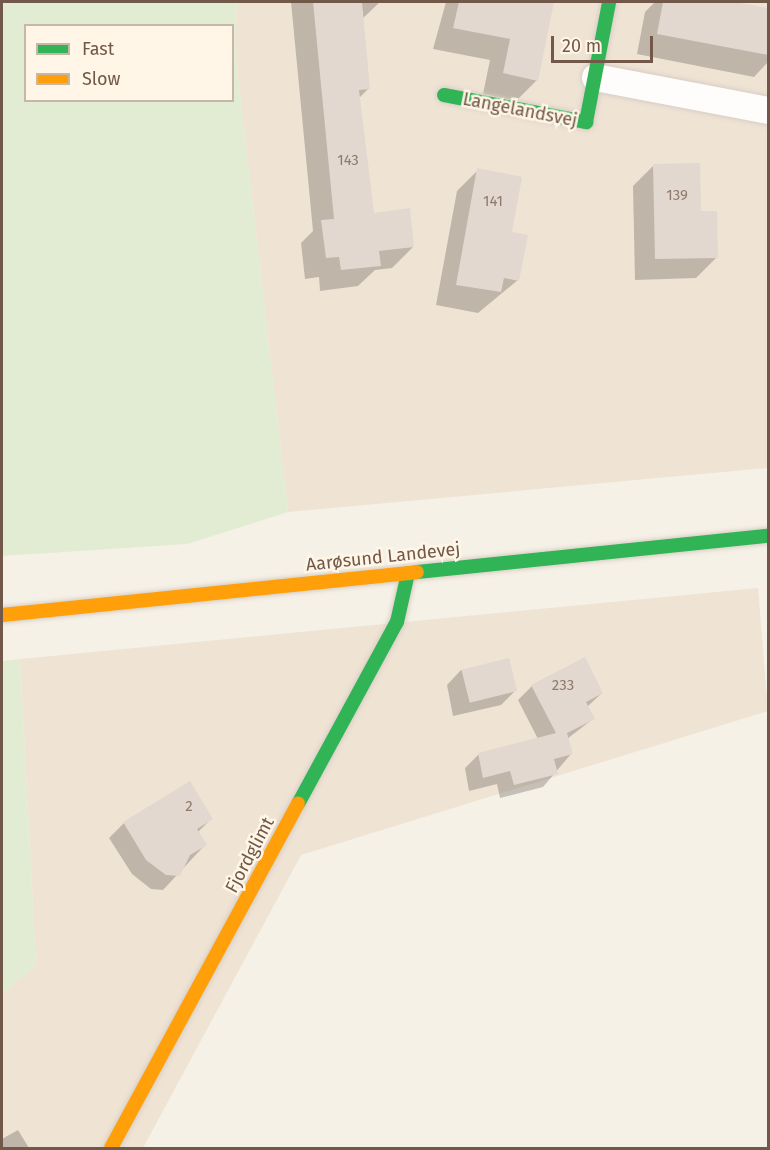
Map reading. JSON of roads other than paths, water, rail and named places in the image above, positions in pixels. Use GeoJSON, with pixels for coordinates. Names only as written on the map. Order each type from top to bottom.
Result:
{"type":"FeatureCollection","features":[{"type":"Feature","properties":{"kind":"street","name":"Langelandsvej"},"geometry":{"type":"LineString","coordinates":[[444,95],[586,122],[609,2]]}},
{"type":"Feature","properties":{"kind":"street"},"geometry":{"type":"LineString","coordinates":[[595,77],[768,110]]}},
{"type":"Feature","properties":{"kind":"street","name":"Aarøsund Landevej"},"geometry":{"type":"LineString","coordinates":[[2,615],[768,536]]}},
{"type":"Feature","properties":{"kind":"street","name":"Fjordglimt"},"geometry":{"type":"LineString","coordinates":[[111,1149],[397,622],[408,573]]}}]}
